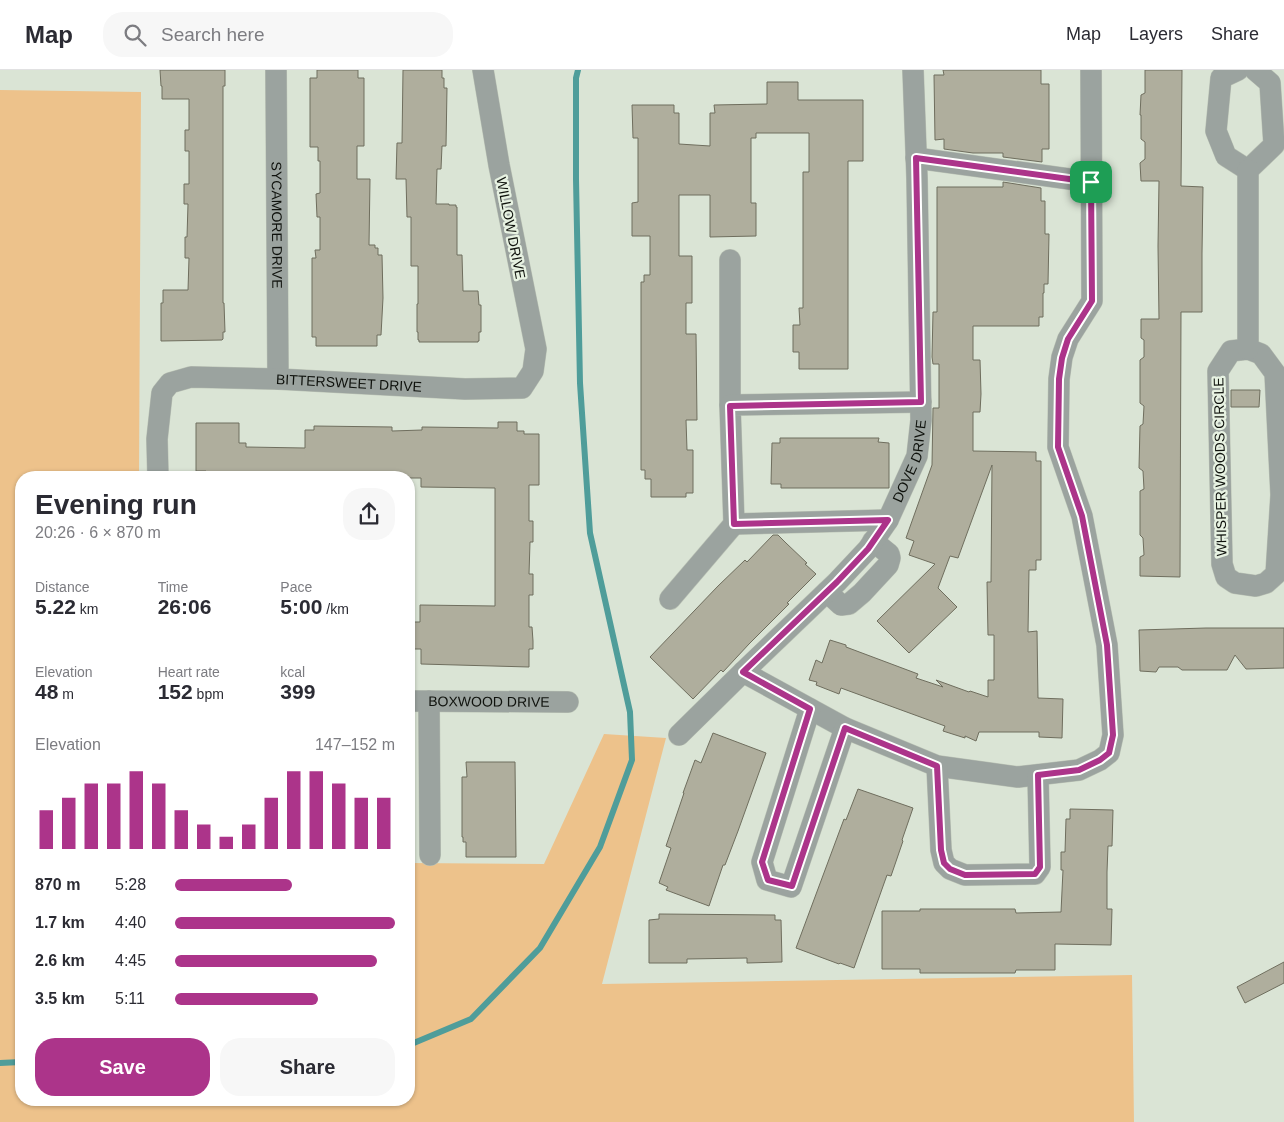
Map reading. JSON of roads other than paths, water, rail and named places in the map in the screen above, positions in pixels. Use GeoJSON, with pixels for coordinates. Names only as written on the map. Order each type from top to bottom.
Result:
{"type":"FeatureCollection","features":[{"type":"Feature","properties":{"kind":"lane","name":"SYCAMORE DRIVE"},"geometry":{"type":"LineString","coordinates":[[276,70],[278,379]]}},
{"type":"Feature","properties":{"kind":"lane","name":"WILLOW DRIVE"},"geometry":{"type":"LineString","coordinates":[[483,70],[499,165],[536,349],[533,371],[526,384]]}},
{"type":"Feature","properties":{"kind":"lane","name":"DOVE DRIVE"},"geometry":{"type":"LineString","coordinates":[[679,735],[827,592],[868,549],[888,520],[916,456],[922,420],[912,70]]}},
{"type":"Feature","properties":{"kind":"lane"},"geometry":{"type":"LineString","coordinates":[[743,672],[845,728],[937,766],[1018,777],[1079,770],[1100,760],[1109,753],[1113,735],[1107,645],[1082,516],[1058,447],[1059,379],[1062,358],[1068,339],[1092,301],[1091,70]]}},
{"type":"Feature","properties":{"kind":"lane"},"geometry":{"type":"LineString","coordinates":[[1238,70],[1221,78],[1216,131],[1226,156],[1248,170]]}},
{"type":"Feature","properties":{"kind":"lane"},"geometry":{"type":"LineString","coordinates":[[1248,349],[1248,170],[1274,145],[1270,83],[1255,70]]}},
{"type":"Feature","properties":{"kind":"lane"},"geometry":{"type":"LineString","coordinates":[[916,158],[1091,182]]}},
{"type":"Feature","properties":{"kind":"lane"},"geometry":{"type":"LineString","coordinates":[[670,599],[734,524],[730,406],[730,260]]}},
{"type":"Feature","properties":{"kind":"lane","name":"WHISPER WOODS CIRCLE"},"geometry":{"type":"LineString","coordinates":[[1248,349],[1261,354],[1275,372],[1281,495],[1276,574],[1266,583],[1256,586],[1235,584],[1226,577],[1222,564],[1218,371],[1231,351],[1248,349]]}},
{"type":"Feature","properties":{"kind":"lane","name":"BITTERSWEET DRIVE"},"geometry":{"type":"LineString","coordinates":[[158,471],[158,438],[162,393],[170,383],[192,377],[278,379],[465,389],[522,388],[526,384]]}},
{"type":"Feature","properties":{"kind":"lane"},"geometry":{"type":"LineString","coordinates":[[730,406],[921,402]]}},
{"type":"Feature","properties":{"kind":"lane"},"geometry":{"type":"LineString","coordinates":[[734,524],[888,520]]}},
{"type":"Feature","properties":{"kind":"lane"},"geometry":{"type":"LineString","coordinates":[[419,701],[430,855]]}},
{"type":"Feature","properties":{"kind":"lane","name":"BOXWOOD DRIVE"},"geometry":{"type":"LineString","coordinates":[[419,701],[568,702]]}},
{"type":"Feature","properties":{"kind":"lane"},"geometry":{"type":"LineString","coordinates":[[810,709],[762,862],[768,880],[792,886],[845,728]]}},
{"type":"Feature","properties":{"kind":"lane"},"geometry":{"type":"LineString","coordinates":[[937,766],[941,850],[944,863],[950,869],[965,875],[1035,874],[1040,867],[1038,775]]}},
{"type":"Feature","properties":{"kind":"waterway"},"geometry":{"type":"LineString","coordinates":[[415,1042],[471,1019],[540,948],[600,847],[632,760],[630,712],[590,533],[580,383],[576,179],[576,78],[578,70]]}},
{"type":"Feature","properties":{"kind":"waterway"},"geometry":{"type":"LineString","coordinates":[[0,1063],[15,1062]]}}]}
